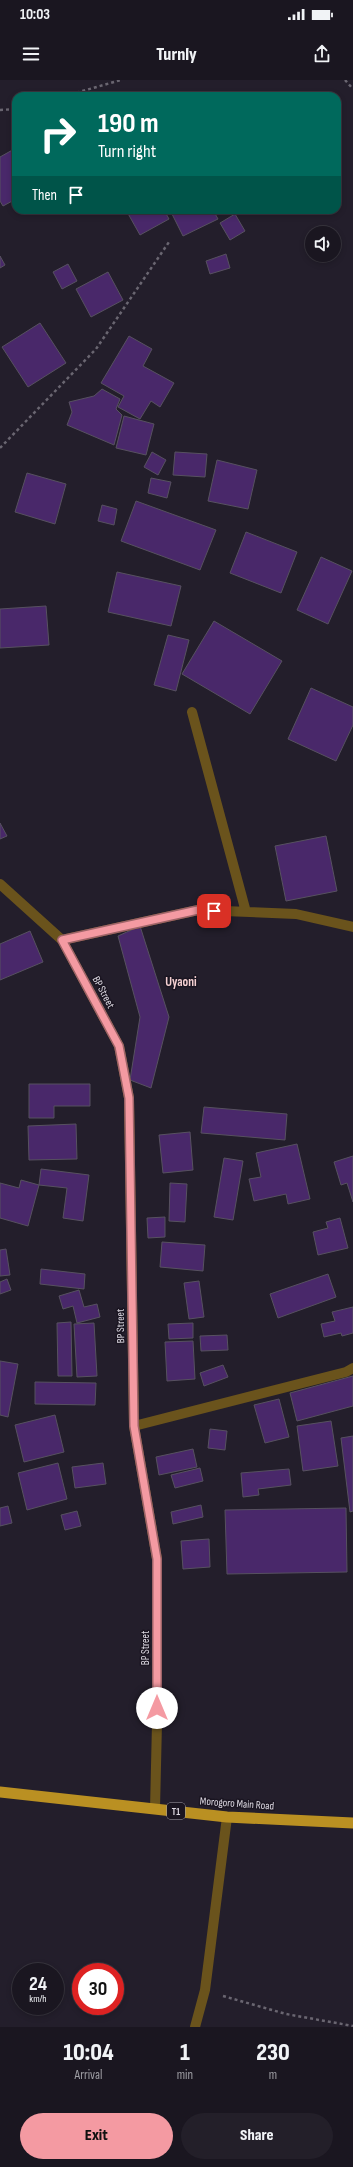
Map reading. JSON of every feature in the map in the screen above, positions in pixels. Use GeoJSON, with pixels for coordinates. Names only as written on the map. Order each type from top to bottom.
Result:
{"type":"FeatureCollection","features":[{"type":"Feature","properties":{"kind":"highway","name":"Morogoro Main Road"},"geometry":{"type":"LineString","coordinates":[[0,1792],[227,1817],[353,1822]]}},
{"type":"Feature","properties":{"kind":"street"},"geometry":{"type":"LineString","coordinates":[[192,712],[246,912]]}},
{"type":"Feature","properties":{"kind":"street","name":"BP Street"},"geometry":{"type":"LineString","coordinates":[[0,884],[62,940],[119,1046],[129,1098],[134,1426],[157,1559],[157,1723],[155,1809]]}},
{"type":"Feature","properties":{"kind":"street"},"geometry":{"type":"LineString","coordinates":[[62,940],[198,910],[296,914],[353,927]]}},
{"type":"Feature","properties":{"kind":"street"},"geometry":{"type":"LineString","coordinates":[[134,1426],[346,1372],[353,1368]]}},
{"type":"Feature","properties":{"kind":"street"},"geometry":{"type":"LineString","coordinates":[[195,2027],[205,1990],[227,1817]]}},
{"type":"Feature","properties":{"kind":"path"},"geometry":{"type":"LineString","coordinates":[[80,92],[121,80]]}},
{"type":"Feature","properties":{"kind":"path"},"geometry":{"type":"LineString","coordinates":[[345,80],[353,88]]}},
{"type":"Feature","properties":{"kind":"path"},"geometry":{"type":"LineString","coordinates":[[0,110],[12,109]]}},
{"type":"Feature","properties":{"kind":"path"},"geometry":{"type":"LineString","coordinates":[[0,448],[96,349],[169,242]]}},
{"type":"Feature","properties":{"kind":"path"},"geometry":{"type":"LineString","coordinates":[[205,1990],[286,2014],[353,2026]]}},
{"type":"Feature","properties":{"kind":"building"},"geometry":{"type":"Polygon","coordinates":[[[12,150],[12,201],[3,206],[0,201],[0,157],[12,150]]]}},
{"type":"Feature","properties":{"kind":"building"},"geometry":{"type":"Polygon","coordinates":[[[128,214],[166,214],[169,219],[140,235],[128,214]]]}},
{"type":"Feature","properties":{"kind":"building"},"geometry":{"type":"Polygon","coordinates":[[[172,214],[215,214],[218,219],[183,236],[172,214]]]}},
{"type":"Feature","properties":{"kind":"building"},"geometry":{"type":"Polygon","coordinates":[[[235,214],[245,231],[230,240],[220,223],[235,214]]]}},
{"type":"Feature","properties":{"kind":"building"},"geometry":{"type":"Polygon","coordinates":[[[226,254],[230,268],[210,274],[206,261],[226,254]]]}},
{"type":"Feature","properties":{"kind":"building"},"geometry":{"type":"Polygon","coordinates":[[[0,256],[5,265],[0,268],[0,256]]]}},
{"type":"Feature","properties":{"kind":"building"},"geometry":{"type":"Polygon","coordinates":[[[68,264],[77,281],[62,289],[53,272],[68,264]]]}},
{"type":"Feature","properties":{"kind":"building"},"geometry":{"type":"Polygon","coordinates":[[[108,272],[123,300],[91,317],[76,289],[108,272]]]}},
{"type":"Feature","properties":{"kind":"building"},"geometry":{"type":"Polygon","coordinates":[[[40,323],[66,363],[28,387],[2,347],[40,323]]]}},
{"type":"Feature","properties":{"kind":"building"},"geometry":{"type":"Polygon","coordinates":[[[129,336],[152,349],[143,366],[174,383],[160,407],[151,401],[140,419],[118,407],[124,396],[101,383],[129,336]]]}},
{"type":"Feature","properties":{"kind":"building"},"geometry":{"type":"Polygon","coordinates":[[[102,389],[120,399],[116,409],[122,415],[114,445],[67,425],[72,412],[69,402],[94,396],[102,389]]]}},
{"type":"Feature","properties":{"kind":"building"},"geometry":{"type":"Polygon","coordinates":[[[124,416],[154,424],[146,455],[116,448],[124,416]]]}},
{"type":"Feature","properties":{"kind":"building"},"geometry":{"type":"Polygon","coordinates":[[[152,452],[166,460],[158,475],[144,467],[152,452]]]}},
{"type":"Feature","properties":{"kind":"building"},"geometry":{"type":"Polygon","coordinates":[[[175,452],[207,454],[205,477],[173,475],[175,452]]]}},
{"type":"Feature","properties":{"kind":"building"},"geometry":{"type":"Polygon","coordinates":[[[217,460],[257,470],[248,509],[208,501],[217,460]]]}},
{"type":"Feature","properties":{"kind":"building"},"geometry":{"type":"Polygon","coordinates":[[[27,473],[66,484],[55,524],[15,512],[27,473]]]}},
{"type":"Feature","properties":{"kind":"building"},"geometry":{"type":"Polygon","coordinates":[[[151,478],[171,482],[167,498],[148,493],[151,478]]]}},
{"type":"Feature","properties":{"kind":"building"},"geometry":{"type":"Polygon","coordinates":[[[136,501],[216,530],[200,570],[121,541],[136,501]]]}},
{"type":"Feature","properties":{"kind":"building"},"geometry":{"type":"Polygon","coordinates":[[[102,505],[117,509],[114,525],[98,521],[102,505]]]}},
{"type":"Feature","properties":{"kind":"building"},"geometry":{"type":"Polygon","coordinates":[[[246,532],[297,552],[281,593],[230,573],[246,532]]]}},
{"type":"Feature","properties":{"kind":"building"},"geometry":{"type":"Polygon","coordinates":[[[321,557],[352,571],[328,624],[297,610],[321,557]]]}},
{"type":"Feature","properties":{"kind":"building"},"geometry":{"type":"Polygon","coordinates":[[[117,572],[181,586],[171,626],[108,612],[117,572]]]}},
{"type":"Feature","properties":{"kind":"building"},"geometry":{"type":"Polygon","coordinates":[[[46,606],[49,645],[0,648],[0,609],[46,606]]]}},
{"type":"Feature","properties":{"kind":"building"},"geometry":{"type":"Polygon","coordinates":[[[214,621],[282,661],[250,714],[182,674],[214,621]]]}},
{"type":"Feature","properties":{"kind":"building"},"geometry":{"type":"Polygon","coordinates":[[[168,635],[189,640],[176,691],[154,685],[168,635]]]}},
{"type":"Feature","properties":{"kind":"building"},"geometry":{"type":"Polygon","coordinates":[[[311,688],[353,707],[353,725],[336,761],[288,739],[311,688]]]}},
{"type":"Feature","properties":{"kind":"building"},"geometry":{"type":"Polygon","coordinates":[[[0,823],[7,836],[0,839],[0,823]]]}},
{"type":"Feature","properties":{"kind":"building"},"geometry":{"type":"Polygon","coordinates":[[[326,836],[337,891],[286,901],[275,846],[326,836]]]}},
{"type":"Feature","properties":{"kind":"building"},"geometry":{"type":"Polygon","coordinates":[[[140,926],[169,1017],[151,1088],[130,1080],[140,1017],[118,936],[140,926]]]}},
{"type":"Feature","properties":{"kind":"building"},"geometry":{"type":"Polygon","coordinates":[[[30,931],[43,962],[0,980],[0,944],[30,931]]]}},
{"type":"Feature","properties":{"kind":"building"},"geometry":{"type":"Polygon","coordinates":[[[29,1084],[90,1084],[90,1106],[54,1106],[54,1118],[29,1118],[29,1084]]]}},
{"type":"Feature","properties":{"kind":"building"},"geometry":{"type":"Polygon","coordinates":[[[204,1107],[287,1114],[285,1140],[201,1133],[204,1107]]]}},
{"type":"Feature","properties":{"kind":"building"},"geometry":{"type":"Polygon","coordinates":[[[76,1124],[77,1159],[29,1160],[28,1126],[76,1124]]]}},
{"type":"Feature","properties":{"kind":"building"},"geometry":{"type":"Polygon","coordinates":[[[190,1132],[193,1170],[163,1173],[159,1135],[190,1132]]]}},
{"type":"Feature","properties":{"kind":"building"},"geometry":{"type":"Polygon","coordinates":[[[297,1144],[310,1199],[288,1204],[286,1194],[254,1201],[249,1179],[261,1177],[256,1153],[297,1144]]]}},
{"type":"Feature","properties":{"kind":"building"},"geometry":{"type":"Polygon","coordinates":[[[353,1156],[353,1202],[347,1183],[341,1185],[334,1162],[353,1156]]]}},
{"type":"Feature","properties":{"kind":"building"},"geometry":{"type":"Polygon","coordinates":[[[224,1158],[243,1161],[233,1220],[214,1217],[224,1158]]]}},
{"type":"Feature","properties":{"kind":"building"},"geometry":{"type":"Polygon","coordinates":[[[41,1169],[89,1175],[83,1221],[63,1218],[67,1188],[39,1185],[41,1169]]]}},
{"type":"Feature","properties":{"kind":"building"},"geometry":{"type":"Polygon","coordinates":[[[21,1180],[39,1185],[28,1226],[0,1218],[0,1183],[19,1188],[21,1180]]]}},
{"type":"Feature","properties":{"kind":"building"},"geometry":{"type":"Polygon","coordinates":[[[170,1183],[187,1184],[185,1222],[169,1221],[170,1183]]]}},
{"type":"Feature","properties":{"kind":"building"},"geometry":{"type":"Polygon","coordinates":[[[165,1217],[165,1237],[148,1238],[147,1218],[165,1217]]]}},
{"type":"Feature","properties":{"kind":"building"},"geometry":{"type":"Polygon","coordinates":[[[340,1218],[348,1248],[318,1255],[313,1232],[328,1228],[326,1222],[340,1218]]]}},
{"type":"Feature","properties":{"kind":"building"},"geometry":{"type":"Polygon","coordinates":[[[162,1242],[205,1245],[203,1271],[160,1267],[162,1242]]]}},
{"type":"Feature","properties":{"kind":"building"},"geometry":{"type":"Polygon","coordinates":[[[6,1249],[10,1275],[0,1276],[0,1250],[6,1249]]]}},
{"type":"Feature","properties":{"kind":"building"},"geometry":{"type":"Polygon","coordinates":[[[41,1269],[85,1274],[84,1289],[40,1284],[41,1269]]]}},
{"type":"Feature","properties":{"kind":"building"},"geometry":{"type":"Polygon","coordinates":[[[328,1274],[336,1297],[278,1318],[270,1294],[328,1274]]]}},
{"type":"Feature","properties":{"kind":"building"},"geometry":{"type":"Polygon","coordinates":[[[7,1279],[11,1290],[0,1294],[0,1282],[7,1279]]]}},
{"type":"Feature","properties":{"kind":"building"},"geometry":{"type":"Polygon","coordinates":[[[199,1281],[204,1317],[189,1319],[184,1283],[199,1281]]]}},
{"type":"Feature","properties":{"kind":"building"},"geometry":{"type":"Polygon","coordinates":[[[79,1290],[84,1307],[97,1304],[100,1317],[77,1323],[73,1306],[63,1309],[59,1296],[79,1290]]]}},
{"type":"Feature","properties":{"kind":"building"},"geometry":{"type":"Polygon","coordinates":[[[353,1307],[353,1333],[342,1336],[341,1333],[324,1337],[321,1324],[335,1321],[332,1312],[353,1307]]]}},
{"type":"Feature","properties":{"kind":"building"},"geometry":{"type":"Polygon","coordinates":[[[71,1322],[72,1376],[58,1376],[57,1323],[71,1322]]]}},
{"type":"Feature","properties":{"kind":"building"},"geometry":{"type":"Polygon","coordinates":[[[94,1323],[97,1376],[77,1377],[74,1324],[94,1323]]]}},
{"type":"Feature","properties":{"kind":"building"},"geometry":{"type":"Polygon","coordinates":[[[193,1323],[193,1338],[169,1339],[168,1324],[193,1323]]]}},
{"type":"Feature","properties":{"kind":"building"},"geometry":{"type":"Polygon","coordinates":[[[227,1335],[228,1350],[201,1351],[200,1336],[227,1335]]]}},
{"type":"Feature","properties":{"kind":"building"},"geometry":{"type":"Polygon","coordinates":[[[193,1341],[195,1379],[167,1381],[165,1342],[193,1341]]]}},
{"type":"Feature","properties":{"kind":"building"},"geometry":{"type":"Polygon","coordinates":[[[0,1361],[18,1364],[8,1417],[0,1415],[0,1361]]]}},
{"type":"Feature","properties":{"kind":"building"},"geometry":{"type":"Polygon","coordinates":[[[223,1365],[228,1377],[204,1386],[200,1373],[223,1365]]]}},
{"type":"Feature","properties":{"kind":"building"},"geometry":{"type":"Polygon","coordinates":[[[353,1376],[353,1406],[297,1421],[290,1393],[353,1376]]]}},
{"type":"Feature","properties":{"kind":"building"},"geometry":{"type":"Polygon","coordinates":[[[35,1382],[96,1383],[95,1405],[35,1404],[35,1382]]]}},
{"type":"Feature","properties":{"kind":"building"},"geometry":{"type":"Polygon","coordinates":[[[279,1399],[289,1437],[265,1443],[254,1405],[279,1399]]]}},
{"type":"Feature","properties":{"kind":"building"},"geometry":{"type":"Polygon","coordinates":[[[55,1415],[64,1452],[24,1462],[15,1425],[55,1415]]]}},
{"type":"Feature","properties":{"kind":"building"},"geometry":{"type":"Polygon","coordinates":[[[331,1421],[338,1466],[303,1471],[297,1426],[331,1421]]]}},
{"type":"Feature","properties":{"kind":"building"},"geometry":{"type":"Polygon","coordinates":[[[210,1429],[227,1431],[225,1450],[208,1448],[210,1429]]]}},
{"type":"Feature","properties":{"kind":"building"},"geometry":{"type":"Polygon","coordinates":[[[353,1436],[353,1511],[350,1512],[341,1438],[353,1436]]]}},
{"type":"Feature","properties":{"kind":"building"},"geometry":{"type":"Polygon","coordinates":[[[193,1449],[197,1467],[159,1475],[156,1457],[193,1449]]]}},
{"type":"Feature","properties":{"kind":"building"},"geometry":{"type":"Polygon","coordinates":[[[58,1463],[67,1499],[27,1510],[18,1473],[58,1463]]]}},
{"type":"Feature","properties":{"kind":"building"},"geometry":{"type":"Polygon","coordinates":[[[103,1463],[106,1484],[75,1488],[72,1467],[103,1463]]]}},
{"type":"Feature","properties":{"kind":"building"},"geometry":{"type":"Polygon","coordinates":[[[200,1468],[203,1481],[175,1488],[171,1475],[200,1468]]]}},
{"type":"Feature","properties":{"kind":"building"},"geometry":{"type":"Polygon","coordinates":[[[289,1469],[291,1485],[258,1489],[259,1495],[243,1497],[241,1473],[289,1469]]]}},
{"type":"Feature","properties":{"kind":"building"},"geometry":{"type":"Polygon","coordinates":[[[201,1505],[203,1517],[173,1524],[171,1512],[201,1505]]]}},
{"type":"Feature","properties":{"kind":"building"},"geometry":{"type":"Polygon","coordinates":[[[8,1506],[12,1523],[0,1526],[0,1508],[8,1506]]]}},
{"type":"Feature","properties":{"kind":"building"},"geometry":{"type":"Polygon","coordinates":[[[346,1508],[347,1572],[227,1574],[225,1510],[346,1508]]]}},
{"type":"Feature","properties":{"kind":"building"},"geometry":{"type":"Polygon","coordinates":[[[77,1511],[81,1526],[65,1530],[61,1515],[77,1511]]]}},
{"type":"Feature","properties":{"kind":"building"},"geometry":{"type":"Polygon","coordinates":[[[209,1539],[210,1567],[183,1569],[181,1541],[209,1539]]]}},
{"type":"Feature","properties":{"kind":"district","name":"Uyaoni"},"geometry":{"type":"Point","coordinates":[181,981]}},
{"type":"Feature","properties":{"kind":"route"},"geometry":{"type":"LineString","coordinates":[[157,1708],[157,1559],[134,1426],[129,1098],[119,1046],[62,940],[198,910],[214,911]]}}]}
